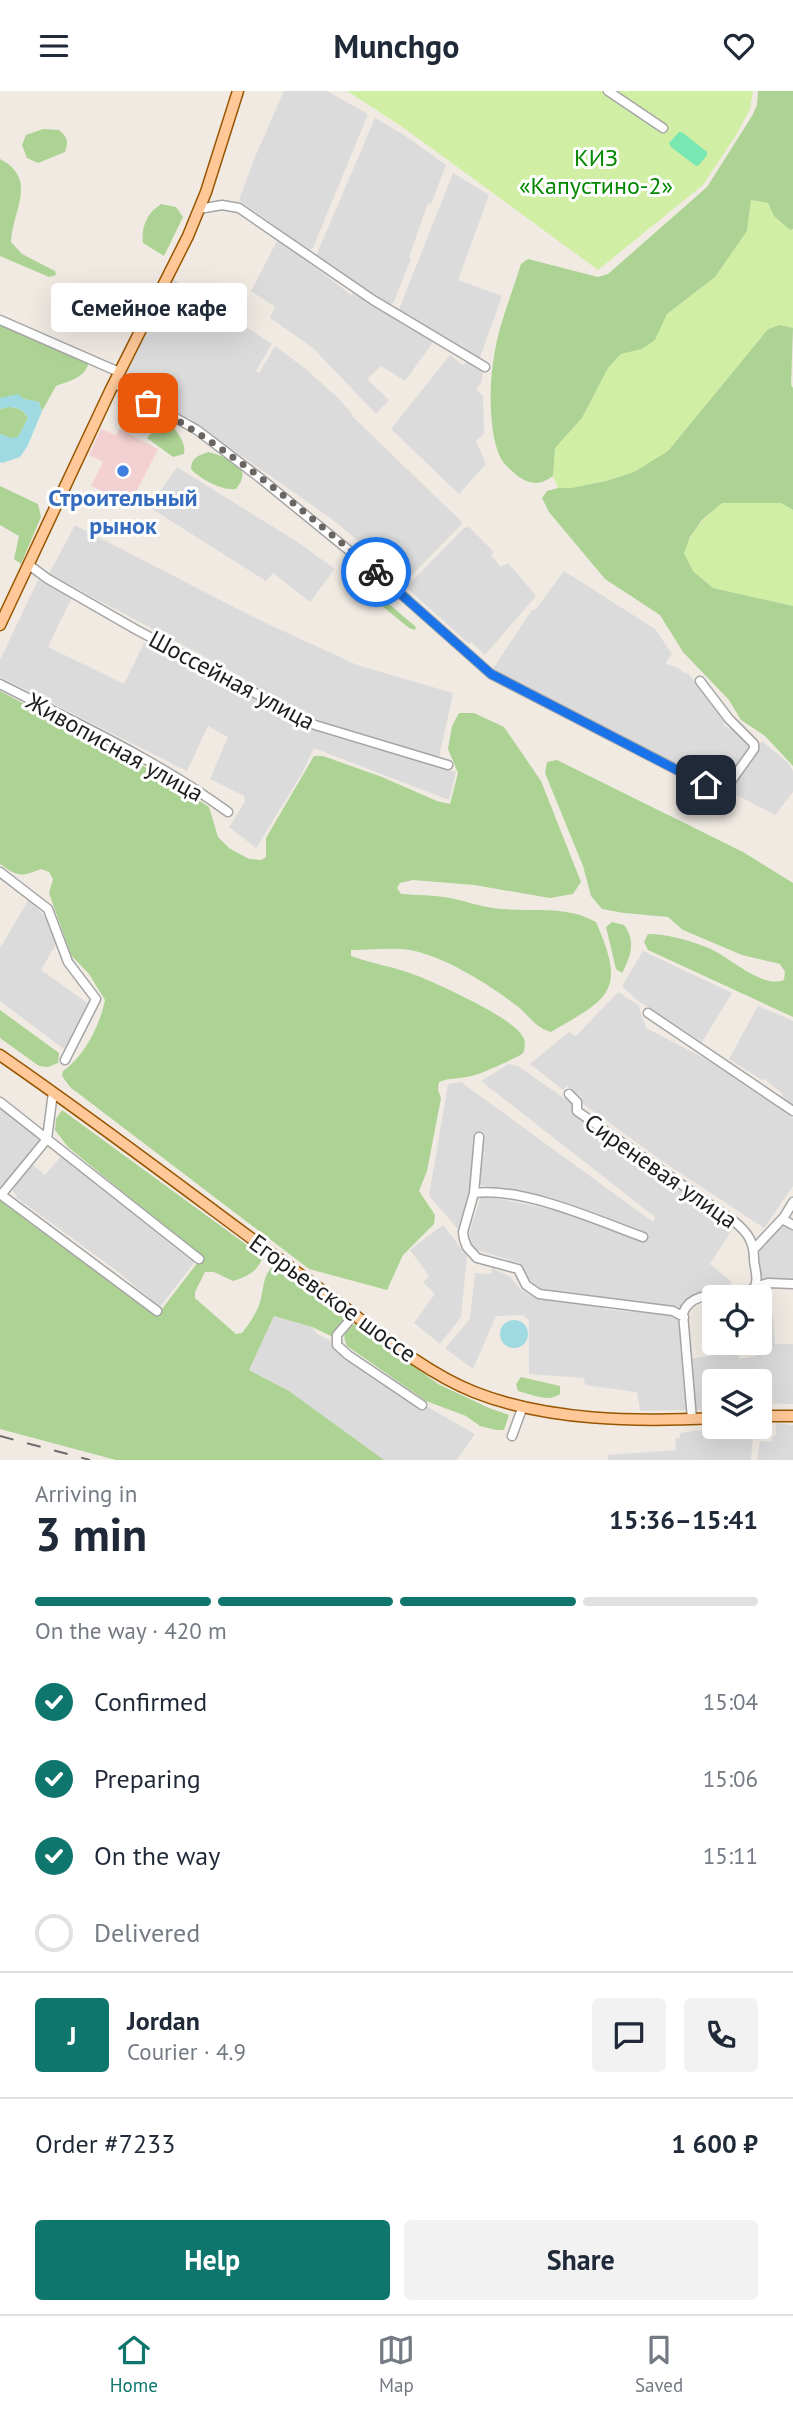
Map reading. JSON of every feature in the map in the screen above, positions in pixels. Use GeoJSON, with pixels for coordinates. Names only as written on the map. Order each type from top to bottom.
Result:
{"type":"FeatureCollection","features":[{"type":"Feature","properties":{"kind":"main road"},"geometry":{"type":"LineString","coordinates":[[0,625],[3,607],[29,565],[119,372],[188,236],[238,91]]}},
{"type":"Feature","properties":{"kind":"main road","name":"Егорьевское шоссе"},"geometry":{"type":"LineString","coordinates":[[0,1055],[424,1364],[454,1383],[523,1406],[566,1414],[625,1420],[702,1419]]}},
{"type":"Feature","properties":{"kind":"main road"},"geometry":{"type":"LineString","coordinates":[[772,1416],[793,1416]]}},
{"type":"Feature","properties":{"kind":"street"},"geometry":{"type":"LineString","coordinates":[[608,91],[663,128]]}},
{"type":"Feature","properties":{"kind":"street"},"geometry":{"type":"LineString","coordinates":[[199,209],[222,205],[239,208],[373,300],[485,367]]}},
{"type":"Feature","properties":{"kind":"street"},"geometry":{"type":"LineString","coordinates":[[0,320],[119,372]]}},
{"type":"Feature","properties":{"kind":"street"},"geometry":{"type":"LineString","coordinates":[[114,383],[197,430],[260,478],[334,536],[491,674],[720,792],[724,791],[754,749],[754,744],[729,719],[700,681]]}},
{"type":"Feature","properties":{"kind":"street","name":"Шоссейная улица"},"geometry":{"type":"LineString","coordinates":[[29,565],[48,579],[135,629],[315,725],[448,765]]}},
{"type":"Feature","properties":{"kind":"street","name":"Живописная улица"},"geometry":{"type":"LineString","coordinates":[[0,684],[125,747],[194,787],[228,812]]}},
{"type":"Feature","properties":{"kind":"street"},"geometry":{"type":"LineString","coordinates":[[0,872],[48,909],[68,962],[96,999],[65,1060]]}},
{"type":"Feature","properties":{"kind":"street"},"geometry":{"type":"LineString","coordinates":[[648,1013],[793,1111]]}},
{"type":"Feature","properties":{"kind":"street"},"geometry":{"type":"LineString","coordinates":[[53,1092],[47,1139],[1,1194],[157,1311]]}},
{"type":"Feature","properties":{"kind":"street","name":"Сиреневая улица"},"geometry":{"type":"LineString","coordinates":[[569,1094],[577,1102],[576,1111],[744,1229],[754,1249]]}},
{"type":"Feature","properties":{"kind":"street"},"geometry":{"type":"LineString","coordinates":[[0,1102],[199,1259]]}},
{"type":"Feature","properties":{"kind":"street"},"geometry":{"type":"LineString","coordinates":[[479,1136],[474,1193],[463,1231],[467,1247],[477,1258],[518,1269],[526,1285],[539,1294],[673,1311],[684,1317]]}},
{"type":"Feature","properties":{"kind":"street"},"geometry":{"type":"LineString","coordinates":[[474,1193],[499,1194],[562,1206],[643,1237]]}},
{"type":"Feature","properties":{"kind":"street"},"geometry":{"type":"LineString","coordinates":[[754,1285],[754,1249],[782,1219],[793,1202]]}},
{"type":"Feature","properties":{"kind":"street"},"geometry":{"type":"LineString","coordinates":[[782,1219],[793,1225]]}},
{"type":"Feature","properties":{"kind":"street"},"geometry":{"type":"LineString","coordinates":[[762,1285],[793,1284]]}},
{"type":"Feature","properties":{"kind":"street"},"geometry":{"type":"LineString","coordinates":[[692,1419],[684,1317],[685,1308],[702,1297]]}},
{"type":"Feature","properties":{"kind":"street"},"geometry":{"type":"LineString","coordinates":[[355,1314],[337,1335],[337,1345],[422,1405]]}},
{"type":"Feature","properties":{"kind":"street"},"geometry":{"type":"LineString","coordinates":[[512,1436],[523,1406]]}},
{"type":"Feature","properties":{"kind":"shaded area"},"geometry":{"type":"Polygon","coordinates":[[[284,91],[327,91],[368,114],[313,248],[309,250],[239,200],[284,91]]]}},
{"type":"Feature","properties":{"kind":"shaded area"},"geometry":{"type":"Polygon","coordinates":[[[375,118],[446,165],[431,204],[428,203],[394,302],[389,306],[316,256],[375,118]]]}},
{"type":"Feature","properties":{"kind":"shaded area"},"geometry":{"type":"Polygon","coordinates":[[[453,173],[489,195],[458,280],[502,296],[479,360],[398,312],[453,173]]]}},
{"type":"Feature","properties":{"kind":"shaded area"},"geometry":{"type":"Polygon","coordinates":[[[278,239],[351,295],[353,293],[433,342],[405,381],[381,366],[367,379],[389,400],[376,414],[313,348],[270,318],[275,307],[251,291],[278,239]]]}},
{"type":"Feature","properties":{"kind":"shaded area"},"geometry":{"type":"Polygon","coordinates":[[[173,279],[272,344],[256,371],[259,373],[275,346],[338,398],[352,416],[463,523],[406,581],[332,519],[190,420],[123,378],[173,279]]]}},
{"type":"Feature","properties":{"kind":"shaded area"},"geometry":{"type":"Polygon","coordinates":[[[450,355],[463,365],[467,362],[483,372],[481,383],[476,390],[483,396],[484,434],[476,441],[486,464],[459,494],[391,429],[450,355]]]}},
{"type":"Feature","properties":{"kind":"shaded area","name":"Строительный рынок"},"geometry":{"type":"Polygon","coordinates":[[[101,429],[116,435],[119,429],[158,449],[130,504],[91,486],[103,462],[89,455],[101,429]]]}},
{"type":"Feature","properties":{"kind":"shaded area"},"geometry":{"type":"Polygon","coordinates":[[[177,467],[296,541],[335,569],[310,602],[273,573],[266,581],[149,507],[177,467]]]}},
{"type":"Feature","properties":{"kind":"shaded area"},"geometry":{"type":"Polygon","coordinates":[[[75,525],[255,618],[357,665],[453,693],[439,758],[326,724],[49,574],[75,525]]]}},
{"type":"Feature","properties":{"kind":"shaded area"},"geometry":{"type":"Polygon","coordinates":[[[469,527],[494,552],[491,555],[501,567],[508,563],[536,596],[485,655],[471,642],[469,644],[406,587],[464,528],[469,527]]]}},
{"type":"Feature","properties":{"kind":"shaded area"},"geometry":{"type":"Polygon","coordinates":[[[564,571],[655,629],[672,654],[665,663],[686,674],[687,672],[726,720],[723,725],[739,733],[738,736],[749,744],[751,750],[725,785],[720,787],[656,756],[492,670],[532,610],[536,609],[564,571]]]}},
{"type":"Feature","properties":{"kind":"shaded area"},"geometry":{"type":"Polygon","coordinates":[[[38,580],[72,597],[48,647],[124,684],[144,643],[322,733],[456,772],[449,800],[314,748],[301,775],[256,848],[229,827],[245,802],[244,796],[210,779],[228,737],[208,726],[187,771],[0,677],[0,660],[38,580]]]}},
{"type":"Feature","properties":{"kind":"shaded area"},"geometry":{"type":"Polygon","coordinates":[[[762,741],[787,762],[793,771],[793,792],[775,815],[729,791],[762,741]]]}},
{"type":"Feature","properties":{"kind":"shaded area"},"geometry":{"type":"Polygon","coordinates":[[[29,899],[50,922],[56,944],[41,970],[90,1005],[64,1049],[0,1001],[0,948],[29,899]]]}},
{"type":"Feature","properties":{"kind":"shaded area"},"geometry":{"type":"Polygon","coordinates":[[[643,951],[732,993],[702,1042],[637,1000],[622,986],[643,951]]]}},
{"type":"Feature","properties":{"kind":"shaded area"},"geometry":{"type":"Polygon","coordinates":[[[618,992],[638,1005],[646,1028],[725,1069],[793,1118],[793,1186],[764,1228],[668,1165],[579,1101],[582,1097],[567,1086],[563,1090],[530,1064],[569,1032],[576,1036],[618,992]]]}},
{"type":"Feature","properties":{"kind":"shaded area"},"geometry":{"type":"Polygon","coordinates":[[[758,1006],[793,1021],[793,1104],[764,1079],[729,1059],[758,1006]]]}},
{"type":"Feature","properties":{"kind":"shaded area"},"geometry":{"type":"Polygon","coordinates":[[[509,1064],[518,1066],[734,1227],[710,1264],[732,1282],[730,1285],[702,1285],[702,1292],[679,1307],[592,1297],[542,1289],[529,1280],[520,1263],[473,1249],[468,1237],[481,1195],[568,1213],[646,1240],[648,1235],[563,1202],[476,1184],[482,1133],[477,1132],[470,1182],[472,1184],[457,1228],[429,1196],[448,1084],[461,1082],[653,1222],[655,1217],[481,1081],[509,1064]]]}},
{"type":"Feature","properties":{"kind":"shaded area"},"geometry":{"type":"Polygon","coordinates":[[[0,1107],[40,1139],[3,1188],[0,1186],[0,1107]]]}},
{"type":"Feature","properties":{"kind":"shaded area"},"geometry":{"type":"Polygon","coordinates":[[[63,1154],[196,1260],[160,1307],[117,1271],[17,1198],[13,1190],[15,1182],[29,1162],[45,1175],[63,1154]]]}},
{"type":"Feature","properties":{"kind":"shaded area"},"geometry":{"type":"Polygon","coordinates":[[[443,1225],[467,1256],[461,1317],[440,1344],[414,1323],[435,1294],[423,1282],[429,1276],[410,1250],[443,1225]]]}},
{"type":"Feature","properties":{"kind":"shaded area"},"geometry":{"type":"Polygon","coordinates":[[[786,1225],[793,1228],[793,1281],[760,1281],[757,1261],[761,1245],[777,1228],[786,1225]]]}},
{"type":"Feature","properties":{"kind":"shaded area"},"geometry":{"type":"Polygon","coordinates":[[[492,1268],[509,1276],[521,1290],[530,1295],[604,1305],[605,1309],[671,1313],[680,1318],[687,1410],[640,1411],[637,1392],[585,1385],[584,1378],[529,1374],[529,1320],[523,1315],[496,1316],[473,1369],[445,1348],[470,1319],[475,1273],[491,1274],[492,1268]]]}},
{"type":"Feature","properties":{"kind":"shaded area"},"geometry":{"type":"Polygon","coordinates":[[[274,1316],[312,1327],[317,1334],[331,1341],[335,1351],[422,1410],[426,1406],[475,1434],[457,1460],[384,1460],[289,1391],[249,1370],[274,1316]]]}},
{"type":"Feature","properties":{"kind":"shaded area"},"geometry":{"type":"Polygon","coordinates":[[[772,1317],[775,1344],[793,1344],[793,1404],[772,1403],[772,1369],[702,1369],[702,1410],[694,1411],[690,1359],[709,1355],[739,1355],[739,1359],[772,1355],[772,1317]]]}},
{"type":"Feature","properties":{"kind":"shaded area"},"geometry":{"type":"Polygon","coordinates":[[[776,1423],[793,1425],[793,1460],[757,1460],[760,1441],[772,1442],[773,1436],[776,1435],[776,1423]]]}},
{"type":"Feature","properties":{"kind":"shaded area"},"geometry":{"type":"Polygon","coordinates":[[[702,1430],[702,1439],[753,1439],[751,1460],[608,1460],[608,1455],[676,1450],[675,1438],[680,1438],[680,1433],[702,1430]]]}},
{"type":"Feature","properties":{"kind":"green space","name":"КИЗ «Капустино-2»"},"geometry":{"type":"Polygon","coordinates":[[[347,91],[753,91],[750,109],[703,185],[598,270],[404,128],[347,91]]]}},
{"type":"Feature","properties":{"kind":"green space"},"geometry":{"type":"Polygon","coordinates":[[[758,91],[793,91],[793,229],[790,230],[774,216],[768,203],[751,200],[747,231],[715,277],[667,314],[655,340],[642,349],[621,354],[608,368],[582,418],[555,448],[553,476],[536,483],[519,477],[503,462],[498,452],[492,426],[491,396],[496,345],[521,264],[528,259],[598,277],[608,274],[707,187],[752,116],[757,105],[758,91]]]}},
{"type":"Feature","properties":{"kind":"green space"},"geometry":{"type":"Polygon","coordinates":[[[43,129],[59,130],[67,145],[65,152],[38,163],[27,158],[22,145],[26,135],[43,129]]]}},
{"type":"Feature","properties":{"kind":"green space"},"geometry":{"type":"Polygon","coordinates":[[[679,132],[707,152],[699,165],[696,166],[671,147],[669,143],[679,132]]]}},
{"type":"Feature","properties":{"kind":"green space"},"geometry":{"type":"Polygon","coordinates":[[[0,159],[12,167],[21,186],[11,242],[22,254],[55,271],[56,275],[49,277],[0,256],[0,159]]]}},
{"type":"Feature","properties":{"kind":"green space"},"geometry":{"type":"Polygon","coordinates":[[[751,200],[768,203],[774,216],[790,230],[793,229],[793,328],[780,325],[768,329],[668,451],[635,472],[606,481],[558,488],[553,476],[555,448],[582,418],[608,368],[621,354],[642,349],[655,340],[667,314],[715,277],[747,231],[751,200]]]}},
{"type":"Feature","properties":{"kind":"green space"},"geometry":{"type":"Polygon","coordinates":[[[161,204],[176,207],[183,217],[164,256],[143,243],[144,226],[149,216],[161,204]]]}},
{"type":"Feature","properties":{"kind":"green space"},"geometry":{"type":"Polygon","coordinates":[[[0,325],[86,361],[86,370],[70,381],[56,386],[42,411],[39,402],[0,398],[0,325]]]}},
{"type":"Feature","properties":{"kind":"green space"},"geometry":{"type":"Polygon","coordinates":[[[780,325],[793,328],[793,510],[781,503],[722,503],[702,520],[690,537],[684,553],[693,571],[713,588],[793,606],[793,766],[765,736],[741,720],[729,700],[683,652],[660,615],[605,579],[549,512],[542,498],[547,491],[606,481],[634,472],[668,451],[768,329],[780,325]]]}},
{"type":"Feature","properties":{"kind":"green space"},"geometry":{"type":"Polygon","coordinates":[[[0,409],[19,409],[28,418],[18,437],[12,439],[0,434],[0,409]]]}},
{"type":"Feature","properties":{"kind":"green space"},"geometry":{"type":"Polygon","coordinates":[[[164,419],[179,435],[184,444],[184,454],[173,457],[147,438],[164,419]]]}},
{"type":"Feature","properties":{"kind":"green space"},"geometry":{"type":"Polygon","coordinates":[[[208,452],[230,460],[241,469],[241,481],[236,489],[212,483],[191,469],[194,460],[208,452]]]}},
{"type":"Feature","properties":{"kind":"green space"},"geometry":{"type":"Polygon","coordinates":[[[0,486],[38,504],[41,517],[21,564],[14,559],[19,536],[0,525],[0,486]]]}},
{"type":"Feature","properties":{"kind":"green space"},"geometry":{"type":"Polygon","coordinates":[[[722,503],[781,503],[793,510],[793,606],[713,588],[693,571],[684,553],[687,545],[699,525],[722,503]]]}},
{"type":"Feature","properties":{"kind":"green space"},"geometry":{"type":"Polygon","coordinates":[[[349,570],[416,627],[415,630],[344,575],[344,571],[349,570]]]}},
{"type":"Feature","properties":{"kind":"green space"},"geometry":{"type":"Polygon","coordinates":[[[0,691],[164,777],[209,807],[218,837],[229,848],[249,859],[261,860],[266,857],[266,838],[314,756],[323,756],[450,804],[458,773],[448,749],[452,726],[459,713],[474,713],[504,727],[541,781],[581,882],[573,894],[550,898],[474,885],[413,880],[400,883],[397,888],[401,894],[444,897],[493,908],[559,911],[584,916],[596,922],[610,964],[611,979],[607,991],[599,1001],[551,1032],[536,1024],[492,988],[429,955],[400,949],[351,950],[351,956],[418,976],[475,1003],[517,1029],[525,1043],[523,1053],[516,1058],[475,1075],[439,1082],[441,1098],[427,1171],[419,1191],[435,1215],[434,1224],[403,1255],[387,1290],[309,1269],[70,1087],[62,1076],[63,1071],[78,1058],[90,1040],[105,1000],[89,974],[71,955],[49,893],[53,879],[49,872],[41,869],[20,874],[0,864],[0,691]]]}},
{"type":"Feature","properties":{"kind":"green space"},"geometry":{"type":"Polygon","coordinates":[[[557,760],[743,852],[793,883],[793,1017],[648,950],[644,942],[648,934],[685,940],[715,951],[765,980],[784,980],[785,972],[780,964],[742,955],[683,930],[668,917],[602,909],[591,896],[583,866],[545,773],[547,762],[557,760]]]}},
{"type":"Feature","properties":{"kind":"green space"},"geometry":{"type":"Polygon","coordinates":[[[612,922],[624,925],[630,937],[630,955],[622,973],[616,969],[606,927],[612,922]]]}},
{"type":"Feature","properties":{"kind":"green space"},"geometry":{"type":"Polygon","coordinates":[[[0,1010],[59,1053],[58,1063],[48,1067],[39,1066],[0,1038],[0,1010]]]}},
{"type":"Feature","properties":{"kind":"green space"},"geometry":{"type":"Polygon","coordinates":[[[62,1110],[259,1254],[262,1259],[260,1264],[247,1276],[233,1281],[214,1272],[205,1272],[195,1292],[195,1298],[236,1334],[242,1333],[256,1312],[265,1278],[272,1267],[343,1316],[346,1320],[333,1337],[312,1327],[274,1316],[249,1370],[289,1391],[384,1460],[116,1460],[0,1429],[0,1196],[158,1314],[202,1257],[68,1147],[55,1130],[56,1119],[62,1110]]]}},
{"type":"Feature","properties":{"kind":"green space"},"geometry":{"type":"Polygon","coordinates":[[[356,1324],[438,1384],[509,1415],[504,1430],[480,1426],[466,1416],[426,1401],[347,1346],[345,1332],[356,1324]]]}},
{"type":"Feature","properties":{"kind":"green space"},"geometry":{"type":"Polygon","coordinates":[[[521,1377],[560,1386],[560,1394],[545,1398],[518,1391],[516,1384],[521,1377]]]}},
{"type":"Feature","properties":{"kind":"water"},"geometry":{"type":"Polygon","coordinates":[[[18,394],[24,399],[39,402],[42,411],[20,457],[2,463],[0,434],[18,437],[28,418],[23,411],[16,408],[0,409],[0,398],[18,394]]]}},
{"type":"Feature","properties":{"kind":"water"},"geometry":{"type":"Polygon","coordinates":[[[514,1320],[524,1324],[528,1334],[524,1344],[514,1348],[504,1344],[500,1334],[504,1324],[514,1320]]]}},
{"type":"Feature","properties":{"kind":"railway"},"geometry":{"type":"LineString","coordinates":[[0,1436],[90,1460]]}},
{"type":"Feature","properties":{"kind":"way so far"},"geometry":{"type":"LineString","coordinates":[[148,403],[197,430],[324,528],[376,572]]}},
{"type":"Feature","properties":{"kind":"place","name":"Семейное кафе"},"geometry":{"type":"Point","coordinates":[148,403]}},
{"type":"Feature","properties":{"kind":"place","name":"Строительный рынок"},"geometry":{"type":"Point","coordinates":[123,471]}},
{"type":"Feature","properties":{"kind":"route"},"geometry":{"type":"LineString","coordinates":[[376,572],[491,674],[706,785]]}}]}
